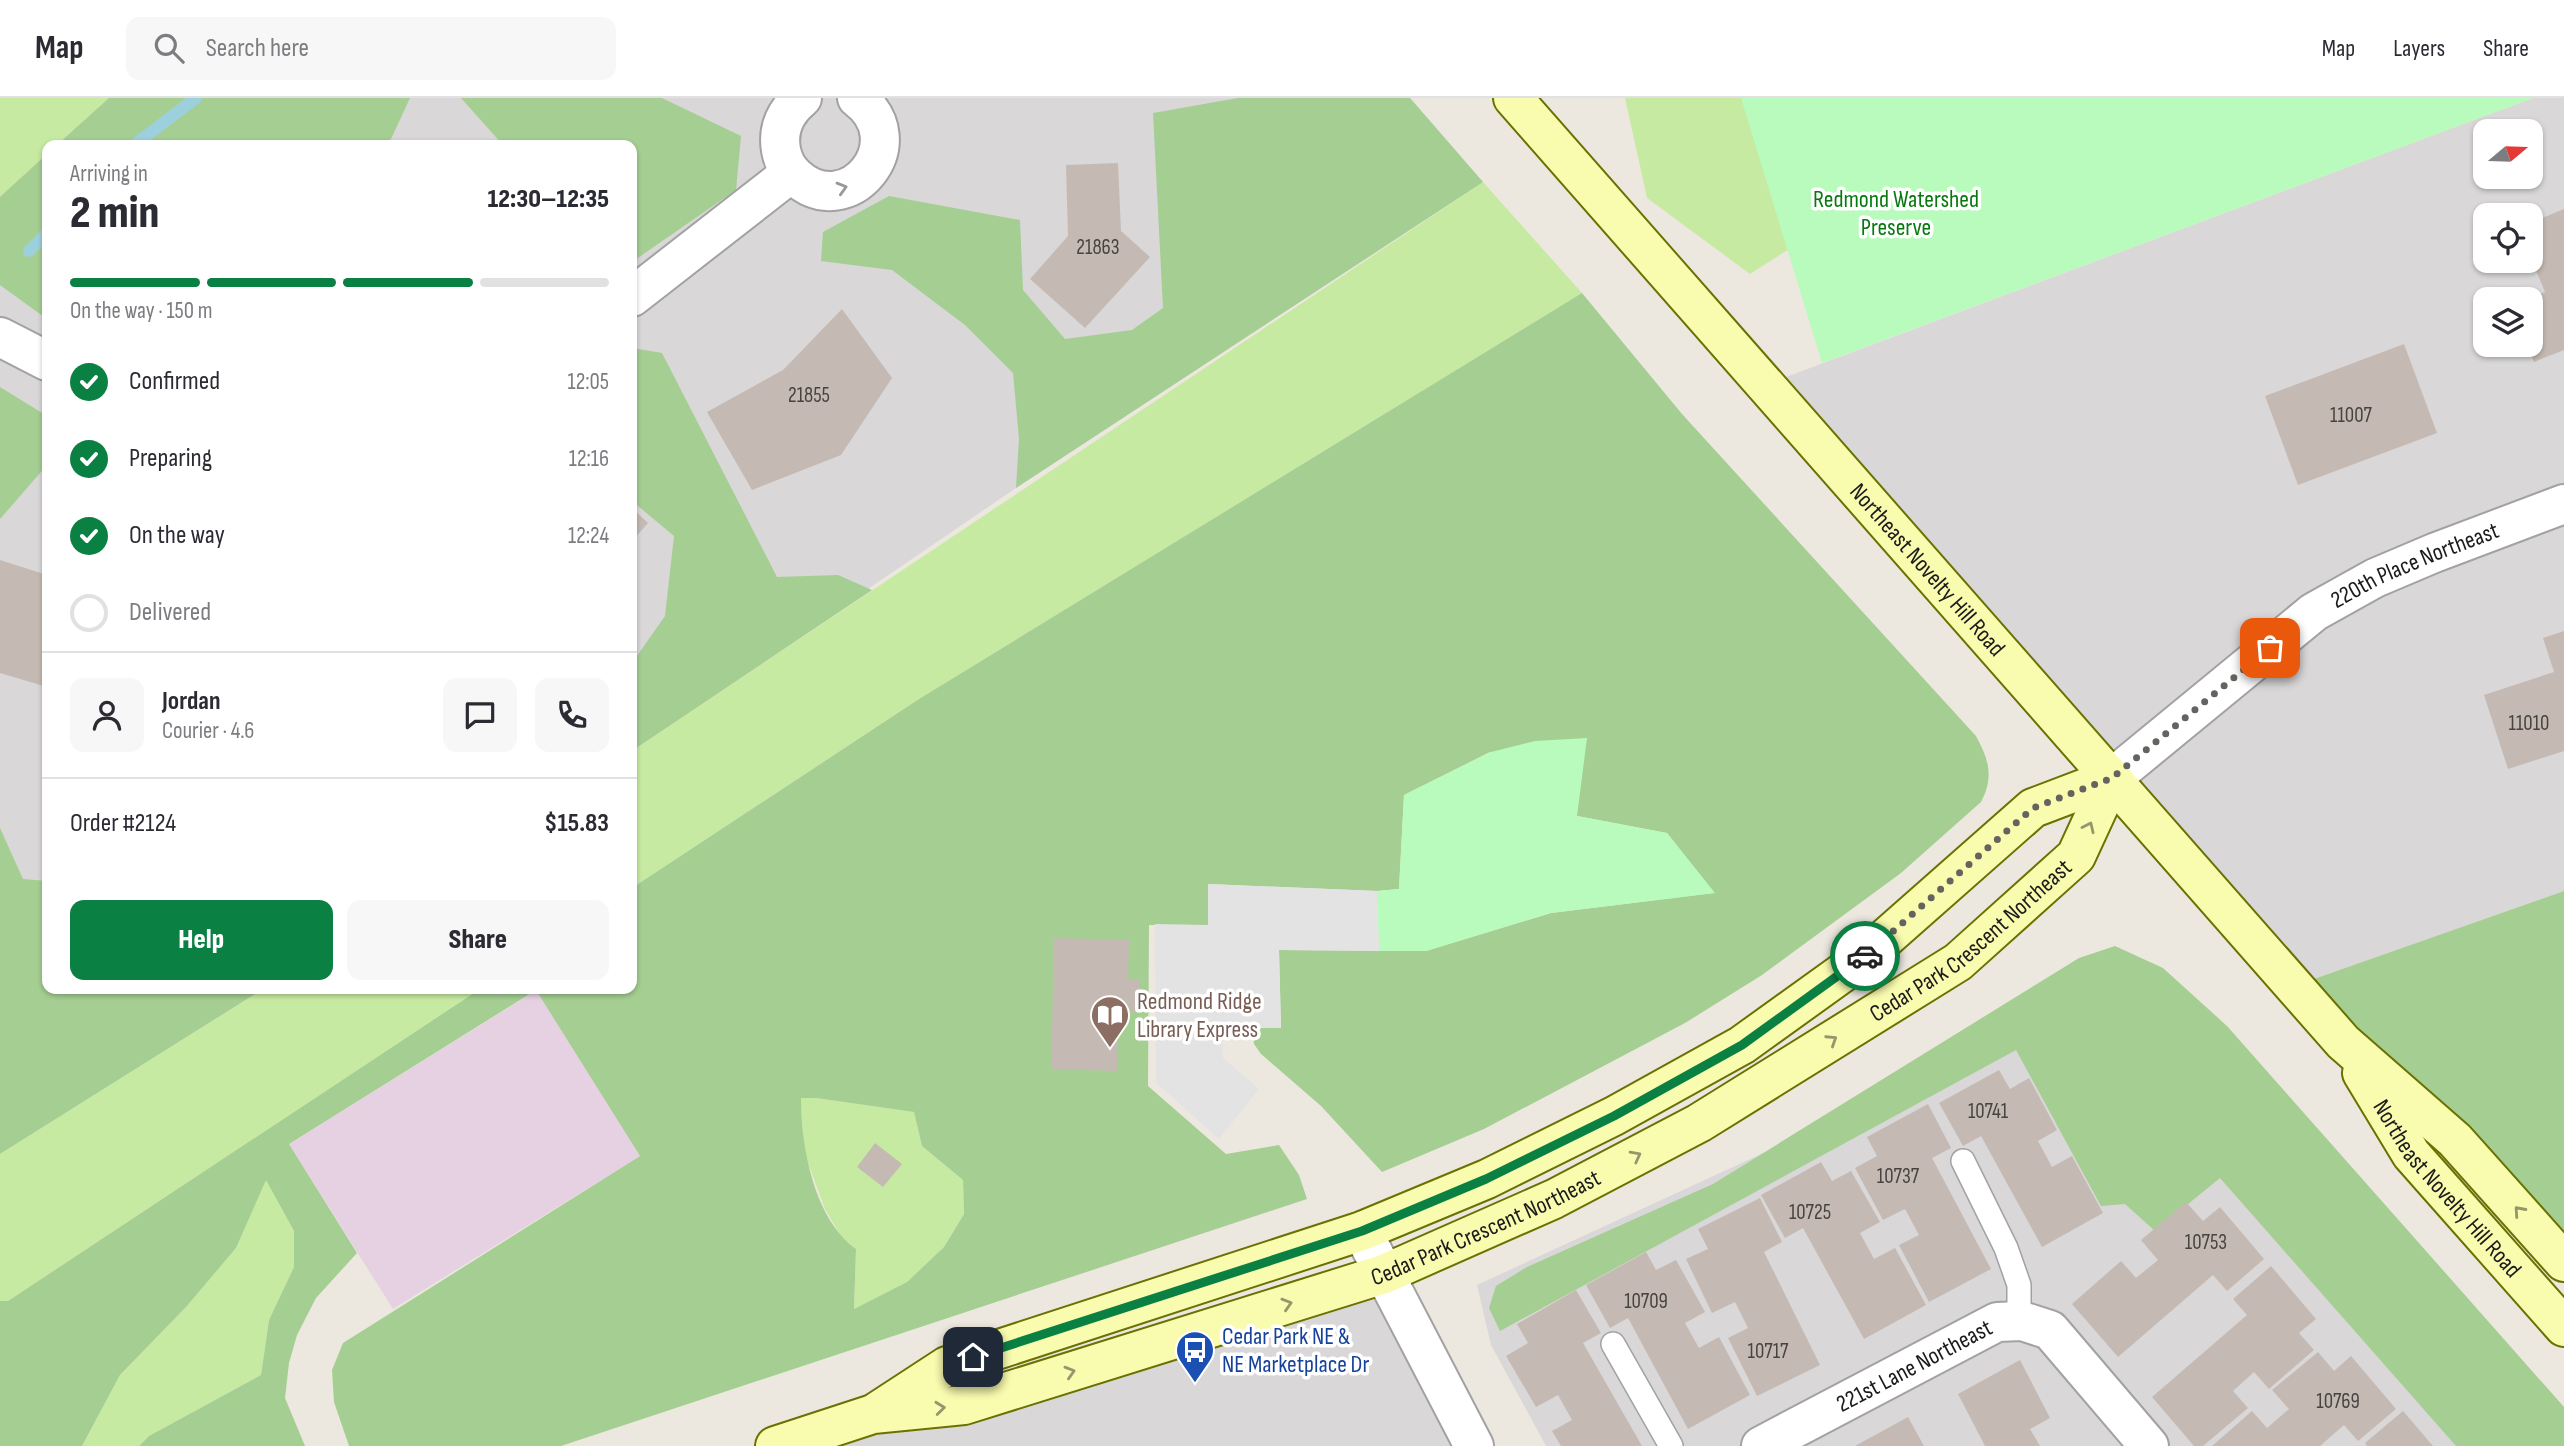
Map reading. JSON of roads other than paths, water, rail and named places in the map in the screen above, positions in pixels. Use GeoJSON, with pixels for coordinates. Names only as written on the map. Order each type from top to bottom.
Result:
{"type":"FeatureCollection","features":[{"type":"Feature","properties":{"kind":"street"},"geometry":{"type":"LineString","coordinates":[[802,98],[791,107],[779,133],[783,160],[791,173],[810,186],[833,191],[862,180],[878,156],[881,142],[874,116],[857,98]]}},
{"type":"Feature","properties":{"kind":"street","name":"Northeast Novelty Hill Road"},"geometry":{"type":"LineString","coordinates":[[1513,98],[2343,1042],[2455,1140],[2564,1262]]}},
{"type":"Feature","properties":{"kind":"street"},"geometry":{"type":"LineString","coordinates":[[637,293],[791,173]]}},
{"type":"Feature","properties":{"kind":"street"},"geometry":{"type":"LineString","coordinates":[[0,337],[42,359]]}},
{"type":"Feature","properties":{"kind":"street","name":"220th Place Northeast"},"geometry":{"type":"LineString","coordinates":[[2112,778],[2314,612],[2375,578],[2564,504]]}},
{"type":"Feature","properties":{"kind":"street","name":"Cedar Park Crescent Northeast"},"geometry":{"type":"LineString","coordinates":[[873,1414],[947,1366],[1362,1231],[1486,1179],[1614,1116],[1742,1045],[1863,958],[2033,808],[2112,778]]}},
{"type":"Feature","properties":{"kind":"street","name":"Cedar Park Crescent Northeast"},"geometry":{"type":"LineString","coordinates":[[775,1446],[873,1414],[964,1405],[1384,1274],[1554,1199],[1699,1123],[1958,962],[2076,856],[2112,778]]}},
{"type":"Feature","properties":{"kind":"street","name":"Northeast Novelty Hill Road"},"geometry":{"type":"LineString","coordinates":[[2343,1042],[2411,1154],[2564,1327]]}},
{"type":"Feature","properties":{"kind":"street"},"geometry":{"type":"LineString","coordinates":[[1362,1231],[1474,1446]]}},
{"type":"Feature","properties":{"kind":"street","name":"221st Lane Northeast"},"geometry":{"type":"LineString","coordinates":[[1762,1446],[1997,1322],[2019,1321],[2050,1330],[2150,1446]]}},
{"type":"Feature","properties":{"kind":"lane"},"geometry":{"type":"LineString","coordinates":[[1963,1161],[2006,1248],[2019,1285],[2019,1321]]}},
{"type":"Feature","properties":{"kind":"lane"},"geometry":{"type":"LineString","coordinates":[[1613,1344],[1671,1446]]}},
{"type":"Feature","properties":{"kind":"waterway"},"geometry":{"type":"LineString","coordinates":[[141,140],[196,98]]}},
{"type":"Feature","properties":{"kind":"waterway"},"geometry":{"type":"LineString","coordinates":[[29,251],[42,238]]}},
{"type":"Feature","properties":{"kind":"place","name":"Redmond Ridge Library Express"},"geometry":{"type":"Point","coordinates":[1110,1049]}},
{"type":"Feature","properties":{"kind":"place","name":"Cedar Park NE & NE Marketplace Dr"},"geometry":{"type":"Point","coordinates":[1195,1384]}},
{"type":"Feature","properties":{"kind":"park label","name":"Redmond Watershed Preserve"},"geometry":{"type":"Point","coordinates":[1896,213]}}]}
